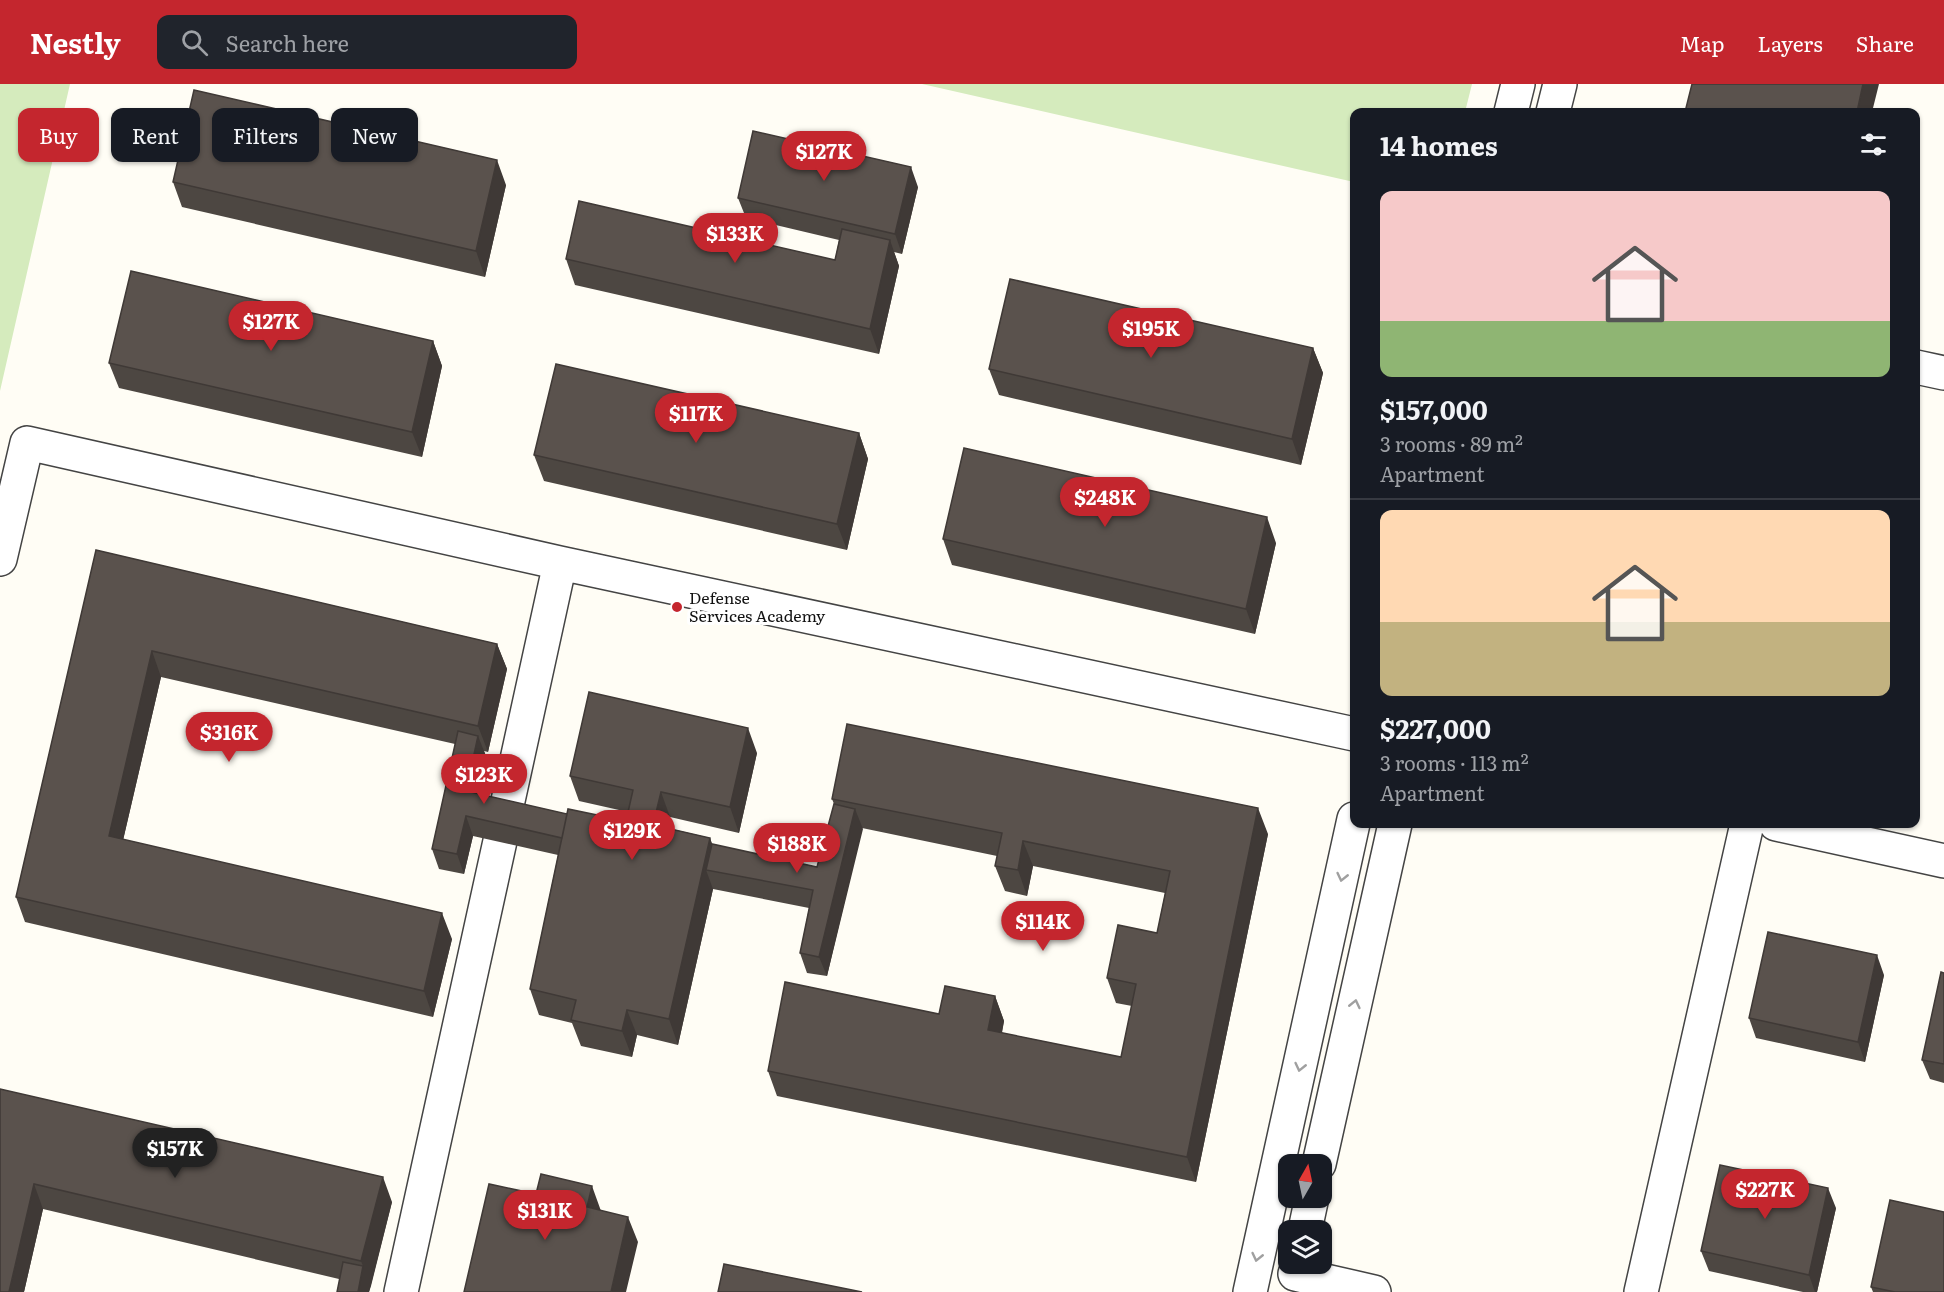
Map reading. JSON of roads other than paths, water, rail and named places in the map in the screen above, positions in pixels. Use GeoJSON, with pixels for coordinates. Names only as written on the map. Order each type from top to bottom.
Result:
{"type":"FeatureCollection","features":[{"type":"Feature","properties":{"kind":"street"},"geometry":{"type":"LineString","coordinates":[[1512,108],[1518,84]]}},
{"type":"Feature","properties":{"kind":"street"},"geometry":{"type":"LineString","coordinates":[[1554,108],[1560,84]]}},
{"type":"Feature","properties":{"kind":"street"},"geometry":{"type":"LineString","coordinates":[[1920,368],[1944,373]]}},
{"type":"Feature","properties":{"kind":"street"},"geometry":{"type":"LineString","coordinates":[[0,560],[27,443],[560,564],[1350,733]]}},
{"type":"Feature","properties":{"kind":"street"},"geometry":{"type":"LineString","coordinates":[[401,1292],[560,564]]}},
{"type":"Feature","properties":{"kind":"street"},"geometry":{"type":"LineString","coordinates":[[1250,1292],[1352,828]]}},
{"type":"Feature","properties":{"kind":"street"},"geometry":{"type":"LineString","coordinates":[[1321,1154],[1394,828]]}},
{"type":"Feature","properties":{"kind":"street"},"geometry":{"type":"LineString","coordinates":[[1641,1292],[1746,828]]}},
{"type":"Feature","properties":{"kind":"street"},"geometry":{"type":"LineString","coordinates":[[1794,828],[1944,861]]}},
{"type":"Feature","properties":{"kind":"street"},"geometry":{"type":"LineString","coordinates":[[1294,1276],[1374,1292]]}},
{"type":"Feature","properties":{"kind":"place","name":"Defense Services Academy"},"geometry":{"type":"Point","coordinates":[677,607]}}]}
